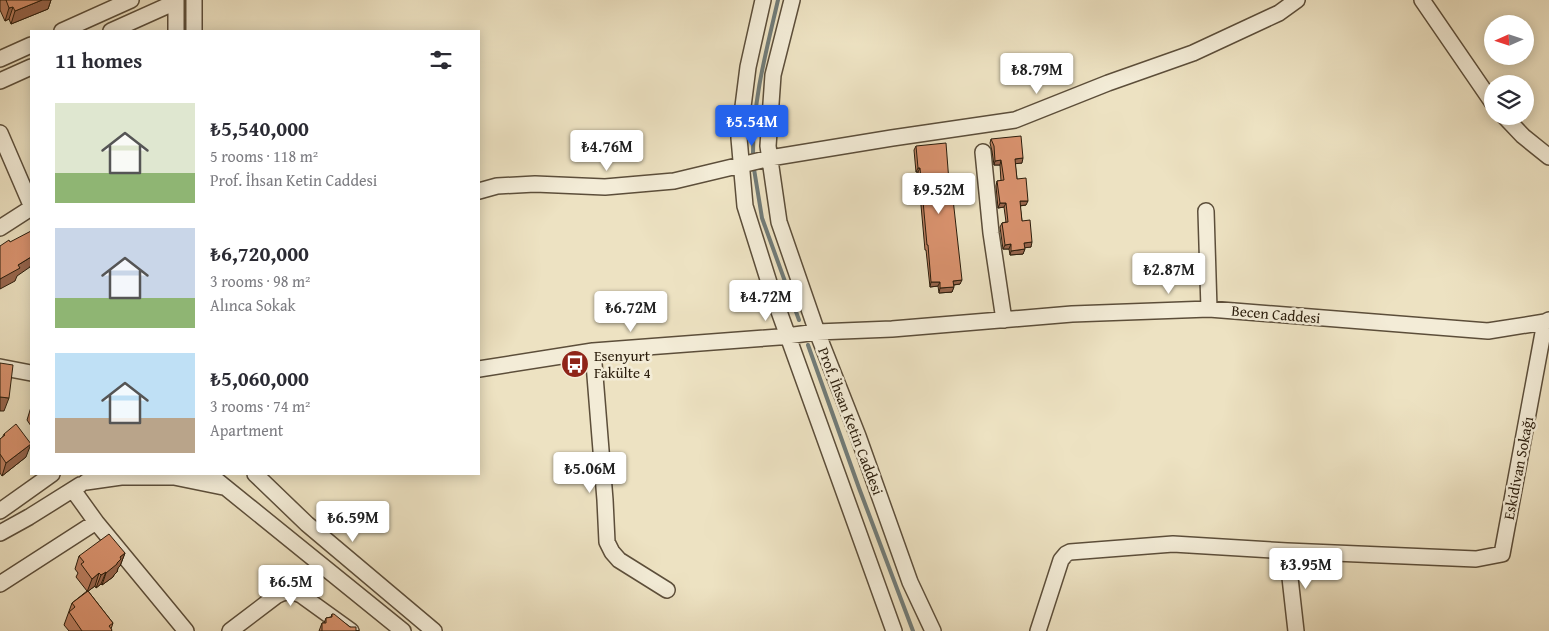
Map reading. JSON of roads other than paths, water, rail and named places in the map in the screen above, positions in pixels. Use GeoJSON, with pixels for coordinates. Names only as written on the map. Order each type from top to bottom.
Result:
{"type":"FeatureCollection","features":[{"type":"Feature","properties":{"kind":"street"},"geometry":{"type":"LineString","coordinates":[[64,30],[131,0]]}},
{"type":"Feature","properties":{"kind":"street"},"geometry":{"type":"LineString","coordinates":[[194,0],[194,30]]}},
{"type":"Feature","properties":{"kind":"street","name":"Prof. İhsan Ketin Caddesi"},"geometry":{"type":"LineString","coordinates":[[763,0],[748,67],[739,138],[745,206],[787,336],[894,631]]}},
{"type":"Feature","properties":{"kind":"street","name":"Prof. İhsan Ketin Caddesi"},"geometry":{"type":"LineString","coordinates":[[792,0],[773,76],[768,146],[779,222],[817,332],[858,436],[910,582],[933,631]]}},
{"type":"Feature","properties":{"kind":"street"},"geometry":{"type":"LineString","coordinates":[[480,190],[498,186],[535,184],[605,187],[674,182],[770,158],[1015,120],[1193,52],[1278,13],[1297,0]]}},
{"type":"Feature","properties":{"kind":"street"},"geometry":{"type":"LineString","coordinates":[[1422,0],[1484,90]]}},
{"type":"Feature","properties":{"kind":"street"},"geometry":{"type":"LineString","coordinates":[[113,30],[176,3],[176,30]]}},
{"type":"Feature","properties":{"kind":"street"},"geometry":{"type":"LineString","coordinates":[[0,59],[30,45]]}},
{"type":"Feature","properties":{"kind":"street"},"geometry":{"type":"LineString","coordinates":[[0,81],[30,67]]}},
{"type":"Feature","properties":{"kind":"street"},"geometry":{"type":"LineString","coordinates":[[1513,125],[1549,157]]}},
{"type":"Feature","properties":{"kind":"street"},"geometry":{"type":"LineString","coordinates":[[0,133],[30,204]]}},
{"type":"Feature","properties":{"kind":"street"},"geometry":{"type":"LineString","coordinates":[[984,152],[992,234],[1004,320]]}},
{"type":"Feature","properties":{"kind":"street"},"geometry":{"type":"LineString","coordinates":[[0,228],[30,207]]}},
{"type":"Feature","properties":{"kind":"street"},"geometry":{"type":"LineString","coordinates":[[1206,211],[1209,309]]}},
{"type":"Feature","properties":{"kind":"street","name":"Becen Caddesi"},"geometry":{"type":"LineString","coordinates":[[480,369],[593,351],[817,332],[892,329],[1072,314],[1209,309],[1488,331],[1547,321]]}},
{"type":"Feature","properties":{"kind":"street","name":"Eskidivan Sokağı"},"geometry":{"type":"LineString","coordinates":[[1288,551],[1476,559],[1502,554],[1547,321]]}},
{"type":"Feature","properties":{"kind":"street"},"geometry":{"type":"LineString","coordinates":[[593,351],[607,542],[618,560],[667,590]]}},
{"type":"Feature","properties":{"kind":"street"},"geometry":{"type":"LineString","coordinates":[[0,367],[30,373]]}},
{"type":"Feature","properties":{"kind":"street"},"geometry":{"type":"LineString","coordinates":[[0,511],[51,475]]}},
{"type":"Feature","properties":{"kind":"street"},"geometry":{"type":"LineString","coordinates":[[211,475],[403,631]]}},
{"type":"Feature","properties":{"kind":"street"},"geometry":{"type":"LineString","coordinates":[[256,475],[308,524],[434,631]]}},
{"type":"Feature","properties":{"kind":"street"},"geometry":{"type":"LineString","coordinates":[[0,534],[92,478],[174,477],[226,487]]}},
{"type":"Feature","properties":{"kind":"street"},"geometry":{"type":"LineString","coordinates":[[72,490],[186,631]]}},
{"type":"Feature","properties":{"kind":"street"},"geometry":{"type":"LineString","coordinates":[[0,584],[96,522]]}},
{"type":"Feature","properties":{"kind":"street"},"geometry":{"type":"LineString","coordinates":[[1038,631],[1063,556],[1070,552],[1173,544],[1288,551],[1296,631]]}},
{"type":"Feature","properties":{"kind":"street"},"geometry":{"type":"LineString","coordinates":[[230,631],[276,596],[288,592],[295,592],[301,595],[352,631]]}},
{"type":"Feature","properties":{"kind":"waterway"},"geometry":{"type":"LineString","coordinates":[[753,153],[758,95],[778,0]]}},
{"type":"Feature","properties":{"kind":"waterway"},"geometry":{"type":"LineString","coordinates":[[754,169],[762,218],[799,320]]}},
{"type":"Feature","properties":{"kind":"waterway"},"geometry":{"type":"LineString","coordinates":[[808,345],[913,631]]}},
{"type":"Feature","properties":{"kind":"place","name":"Esenyurt Fakülte 4"},"geometry":{"type":"Point","coordinates":[575,364]}}]}
